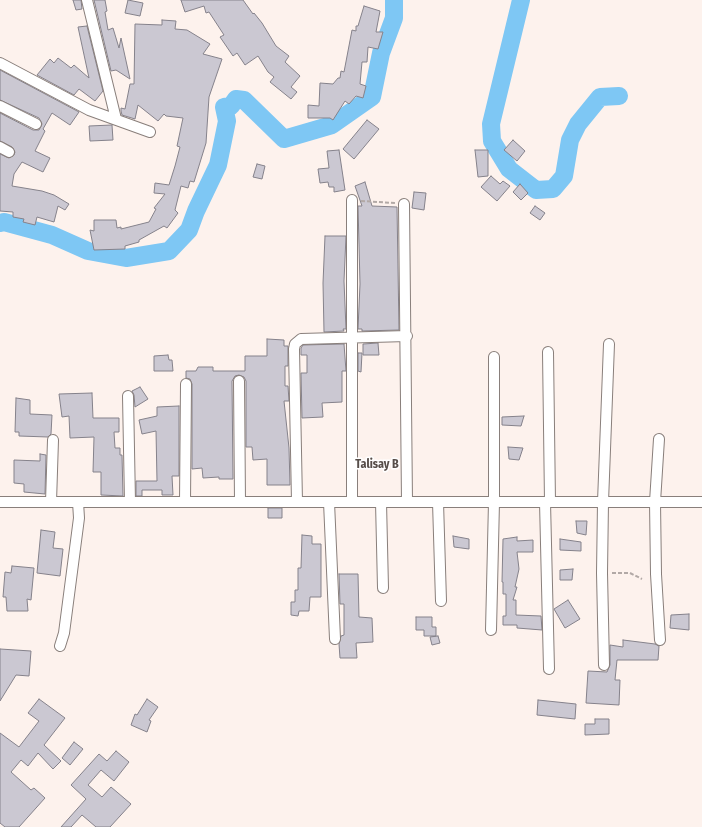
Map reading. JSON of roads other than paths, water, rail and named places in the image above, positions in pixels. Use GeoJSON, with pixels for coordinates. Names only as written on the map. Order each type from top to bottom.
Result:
{"type":"FeatureCollection","features":[{"type":"Feature","properties":{"kind":"street"},"geometry":{"type":"LineString","coordinates":[[87,0],[116,119]]}},
{"type":"Feature","properties":{"kind":"street"},"geometry":{"type":"LineString","coordinates":[[0,64],[89,110],[150,132]]}},
{"type":"Feature","properties":{"kind":"street"},"geometry":{"type":"LineString","coordinates":[[0,106],[36,124]]}},
{"type":"Feature","properties":{"kind":"street"},"geometry":{"type":"LineString","coordinates":[[0,147],[9,152]]}},
{"type":"Feature","properties":{"kind":"street"},"geometry":{"type":"LineString","coordinates":[[352,200],[352,502]]}},
{"type":"Feature","properties":{"kind":"street"},"geometry":{"type":"LineString","coordinates":[[404,204],[407,336],[407,502]]}},
{"type":"Feature","properties":{"kind":"street"},"geometry":{"type":"LineString","coordinates":[[297,502],[294,349],[296,344],[301,339],[352,336],[407,336]]}},
{"type":"Feature","properties":{"kind":"street"},"geometry":{"type":"LineString","coordinates":[[604,665],[602,573],[603,502],[609,344]]}},
{"type":"Feature","properties":{"kind":"street"},"geometry":{"type":"LineString","coordinates":[[548,352],[547,502],[549,669]]}},
{"type":"Feature","properties":{"kind":"street"},"geometry":{"type":"LineString","coordinates":[[491,630],[494,502],[494,357]]}},
{"type":"Feature","properties":{"kind":"street"},"geometry":{"type":"LineString","coordinates":[[239,381],[240,502]]}},
{"type":"Feature","properties":{"kind":"street"},"geometry":{"type":"LineString","coordinates":[[185,502],[186,384]]}},
{"type":"Feature","properties":{"kind":"street"},"geometry":{"type":"LineString","coordinates":[[128,396],[130,502]]}},
{"type":"Feature","properties":{"kind":"street"},"geometry":{"type":"LineString","coordinates":[[659,439],[655,502],[656,574],[660,640]]}},
{"type":"Feature","properties":{"kind":"street"},"geometry":{"type":"LineString","coordinates":[[50,502],[52,440]]}},
{"type":"Feature","properties":{"kind":"street"},"geometry":{"type":"LineString","coordinates":[[0,502],[702,502]]}},
{"type":"Feature","properties":{"kind":"street"},"geometry":{"type":"LineString","coordinates":[[60,646],[64,633],[79,518],[78,502]]}},
{"type":"Feature","properties":{"kind":"street"},"geometry":{"type":"LineString","coordinates":[[329,502],[335,639]]}},
{"type":"Feature","properties":{"kind":"street"},"geometry":{"type":"LineString","coordinates":[[381,502],[383,588]]}},
{"type":"Feature","properties":{"kind":"street"},"geometry":{"type":"LineString","coordinates":[[438,502],[441,601]]}},
{"type":"Feature","properties":{"kind":"waterway"},"geometry":{"type":"LineString","coordinates":[[0,223],[4,222],[52,235],[88,251],[126,258],[169,251],[189,230],[196,211],[218,165],[227,121],[224,107],[231,106],[236,99],[244,100],[284,139],[332,125],[372,97],[381,53],[394,18],[394,0]]}},
{"type":"Feature","properties":{"kind":"waterway"},"geometry":{"type":"LineString","coordinates":[[521,0],[491,124],[492,141],[509,169],[536,190],[553,189],[564,176],[570,140],[578,124],[600,97],[619,96]]}},
{"type":"Feature","properties":{"kind":"district","name":"Talisay B"},"geometry":{"type":"Point","coordinates":[377,465]}}]}
